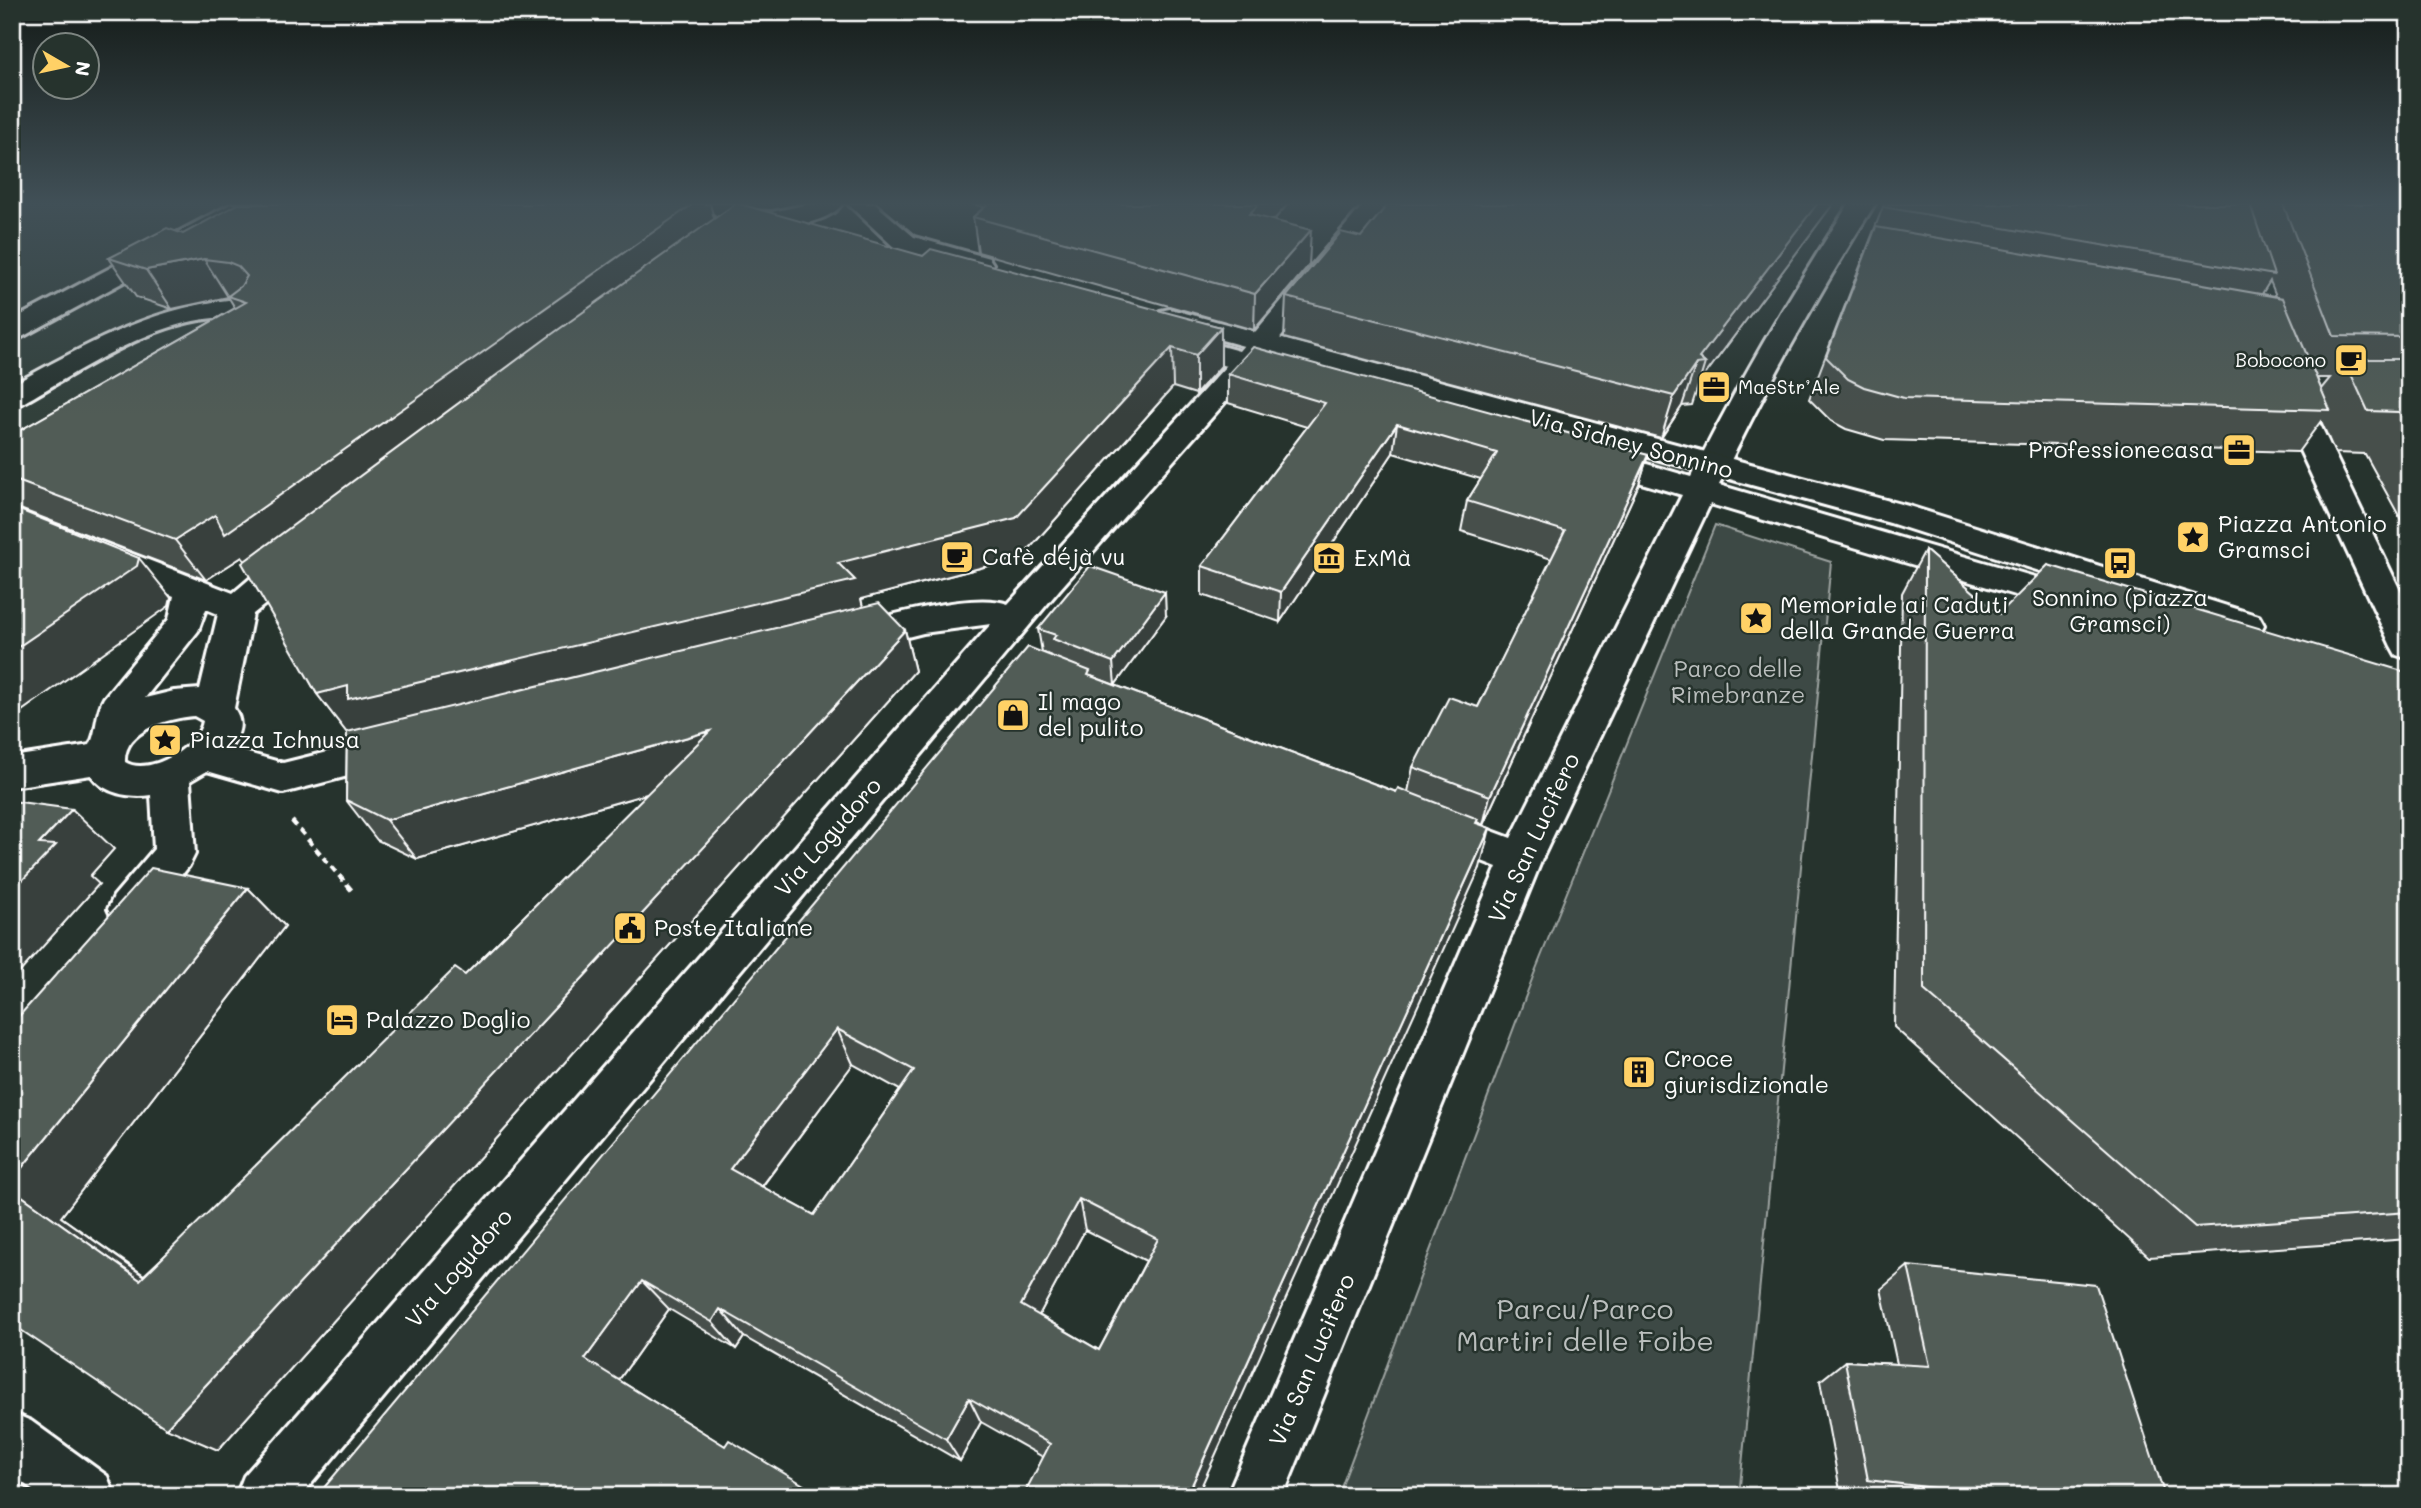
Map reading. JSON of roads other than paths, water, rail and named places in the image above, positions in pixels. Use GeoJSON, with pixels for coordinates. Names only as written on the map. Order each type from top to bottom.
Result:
{"type":"FeatureCollection","features":[{"type":"Feature","properties":{"kind":"street"},"geometry":{"type":"LineString","coordinates":[[12,331],[117,274]]}},
{"type":"Feature","properties":{"kind":"street"},"geometry":{"type":"LineString","coordinates":[[932,274],[987,290]]}},
{"type":"Feature","properties":{"kind":"street","name":"Via Logudoro"},"geometry":{"type":"LineString","coordinates":[[264,1496],[1004,660],[1015,620],[1254,353],[1319,274]]}},
{"type":"Feature","properties":{"kind":"street","name":"Via San Lucifero"},"geometry":{"type":"LineString","coordinates":[[1255,1496],[1521,859],[1706,477],[1831,274]]}},
{"type":"Feature","properties":{"kind":"street"},"geometry":{"type":"LineString","coordinates":[[12,397],[121,338],[195,314],[223,309],[242,309],[254,315],[252,321],[243,328],[205,339]]}},
{"type":"Feature","properties":{"kind":"street"},"geometry":{"type":"LineString","coordinates":[[1148,323],[1706,477],[2250,655]]}},
{"type":"Feature","properties":{"kind":"street"},"geometry":{"type":"LineString","coordinates":[[2295,382],[2305,429],[2409,646]]}},
{"type":"Feature","properties":{"kind":"street","name":"Via Sidney Sonnino"},"geometry":{"type":"LineString","coordinates":[[1706,477],[1900,515],[2280,636]]}},
{"type":"Feature","properties":{"kind":"street"},"geometry":{"type":"LineString","coordinates":[[12,518],[237,608]]}},
{"type":"Feature","properties":{"kind":"street"},"geometry":{"type":"LineString","coordinates":[[215,710],[228,638],[237,608],[327,539]]}},
{"type":"Feature","properties":{"kind":"street"},"geometry":{"type":"LineString","coordinates":[[12,772],[109,748],[133,720],[170,704],[197,702],[215,710],[220,717],[221,728],[216,741],[205,755],[170,776],[143,782],[124,781],[111,775],[105,766],[109,748],[117,708],[186,622],[192,592]]}},
{"type":"Feature","properties":{"kind":"street"},"geometry":{"type":"LineString","coordinates":[[816,647],[923,621],[990,611],[1015,620]]}},
{"type":"Feature","properties":{"kind":"street"},"geometry":{"type":"LineString","coordinates":[[205,755],[283,778],[430,742]]}},
{"type":"Feature","properties":{"kind":"street"},"geometry":{"type":"LineString","coordinates":[[102,940],[175,854],[170,776]]}},
{"type":"Feature","properties":{"kind":"street"},"geometry":{"type":"LineString","coordinates":[[1406,814],[1521,859]]}},
{"type":"Feature","properties":{"kind":"street"},"geometry":{"type":"LineString","coordinates":[[12,1440],[88,1496]]}},
{"type":"Feature","properties":{"kind":"place","name":"Bobocono"},"geometry":{"type":"Point","coordinates":[2351,360]}},
{"type":"Feature","properties":{"kind":"place","name":"MaeStr’Ale"},"geometry":{"type":"Point","coordinates":[1714,387]}},
{"type":"Feature","properties":{"kind":"place","name":"Professionecasa"},"geometry":{"type":"Point","coordinates":[2239,450]}},
{"type":"Feature","properties":{"kind":"place","name":"Piazza Antonio Gramsci"},"geometry":{"type":"Point","coordinates":[2193,537]}},
{"type":"Feature","properties":{"kind":"place","name":"Cafè déjà vu"},"geometry":{"type":"Point","coordinates":[957,557]}},
{"type":"Feature","properties":{"kind":"place","name":"ExMà"},"geometry":{"type":"Point","coordinates":[1329,558]}},
{"type":"Feature","properties":{"kind":"place","name":"Sonnino (piazza Gramsci)"},"geometry":{"type":"Point","coordinates":[2120,563]}},
{"type":"Feature","properties":{"kind":"place","name":"Memoriale ai Caduti della Grande Guerra"},"geometry":{"type":"Point","coordinates":[1756,618]}},
{"type":"Feature","properties":{"kind":"place","name":"Il mago del pulito"},"geometry":{"type":"Point","coordinates":[1013,715]}},
{"type":"Feature","properties":{"kind":"place","name":"Piazza Ichnusa"},"geometry":{"type":"Point","coordinates":[165,740]}},
{"type":"Feature","properties":{"kind":"place","name":"Poste Italiane"},"geometry":{"type":"Point","coordinates":[630,928]}},
{"type":"Feature","properties":{"kind":"place","name":"Palazzo Doglio"},"geometry":{"type":"Point","coordinates":[342,1020]}},
{"type":"Feature","properties":{"kind":"place","name":"Croce giurisdizionale"},"geometry":{"type":"Point","coordinates":[1639,1072]}},
{"type":"Feature","properties":{"kind":"park label","name":"Parco delle Rimebranze"},"geometry":{"type":"Point","coordinates":[1738,682]}},
{"type":"Feature","properties":{"kind":"park label","name":"Parcu/Parco Martiri delle Foibe"},"geometry":{"type":"Point","coordinates":[1585,1325]}}]}
